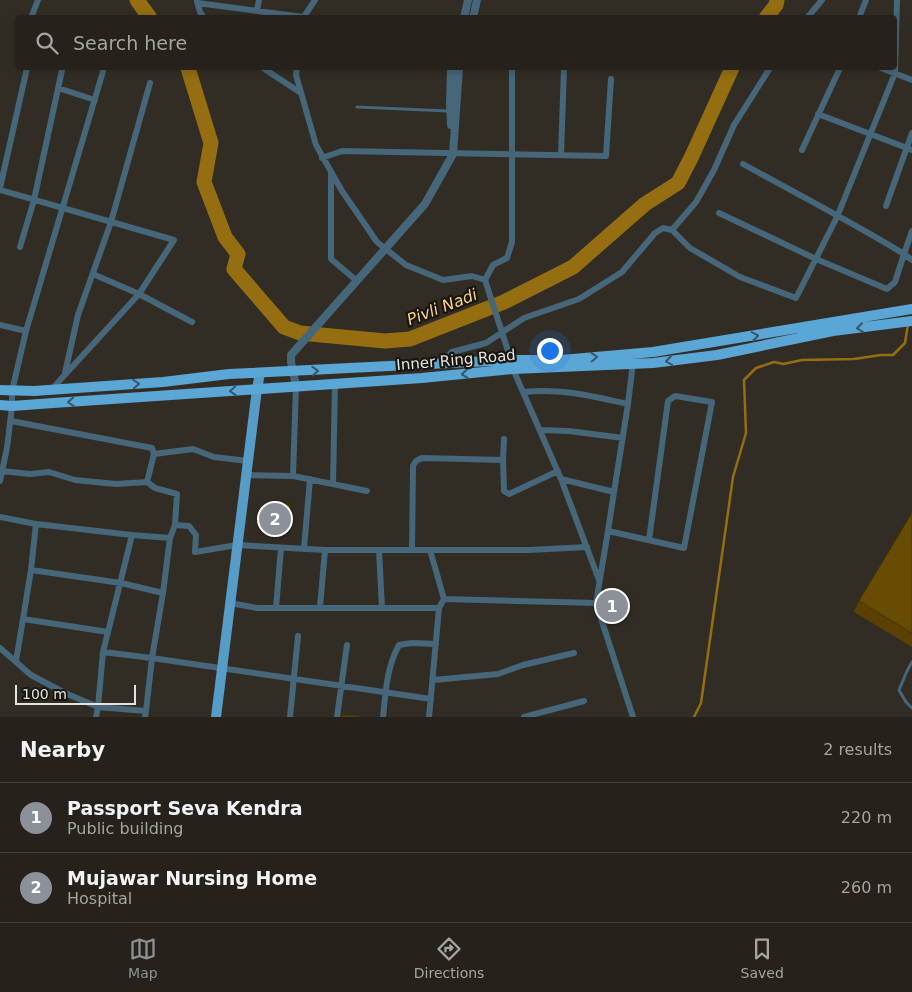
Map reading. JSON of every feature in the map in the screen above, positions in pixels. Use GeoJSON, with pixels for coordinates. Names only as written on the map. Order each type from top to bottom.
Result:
{"type":"FeatureCollection","features":[{"type":"Feature","properties":{"kind":"highway","name":"Inner Ring Road"},"geometry":{"type":"LineString","coordinates":[[633,359],[716,342],[912,309]]}},
{"type":"Feature","properties":{"kind":"highway","name":"Inner Ring Road"},"geometry":{"type":"LineString","coordinates":[[0,390],[51,390],[163,382],[228,374],[717,355],[833,331],[910,321]]}},
{"type":"Feature","properties":{"kind":"highway","name":"Inner Ring Road"},"geometry":{"type":"LineString","coordinates":[[0,405],[12,406],[422,378],[512,364]]}},
{"type":"Feature","properties":{"kind":"main road"},"geometry":{"type":"LineString","coordinates":[[216,717],[260,373]]}},
{"type":"Feature","properties":{"kind":"street"},"geometry":{"type":"LineString","coordinates":[[32,15],[38,0]]}},
{"type":"Feature","properties":{"kind":"street"},"geometry":{"type":"LineString","coordinates":[[257,10],[259,0]]}},
{"type":"Feature","properties":{"kind":"street"},"geometry":{"type":"LineString","coordinates":[[304,15],[315,0]]}},
{"type":"Feature","properties":{"kind":"street"},"geometry":{"type":"LineString","coordinates":[[465,15],[468,0]]}},
{"type":"Feature","properties":{"kind":"street"},"geometry":{"type":"LineString","coordinates":[[474,15],[477,0]]}},
{"type":"Feature","properties":{"kind":"street"},"geometry":{"type":"LineString","coordinates":[[810,15],[822,0]]}},
{"type":"Feature","properties":{"kind":"street"},"geometry":{"type":"LineString","coordinates":[[860,15],[866,0]]}},
{"type":"Feature","properties":{"kind":"street"},"geometry":{"type":"LineString","coordinates":[[897,24],[898,0]]}},
{"type":"Feature","properties":{"kind":"street"},"geometry":{"type":"LineString","coordinates":[[202,15],[198,2],[290,15]]}},
{"type":"Feature","properties":{"kind":"street"},"geometry":{"type":"LineString","coordinates":[[27,70],[0,189],[174,240],[139,294],[51,390]]}},
{"type":"Feature","properties":{"kind":"street"},"geometry":{"type":"LineString","coordinates":[[20,247],[34,200],[62,70]]}},
{"type":"Feature","properties":{"kind":"street"},"geometry":{"type":"LineString","coordinates":[[0,481],[12,406],[12,391],[26,331],[103,70]]}},
{"type":"Feature","properties":{"kind":"street"},"geometry":{"type":"LineString","coordinates":[[265,70],[301,93]]}},
{"type":"Feature","properties":{"kind":"street"},"geometry":{"type":"LineString","coordinates":[[297,70],[296,76],[316,145],[322,158],[377,242],[406,265],[443,280],[472,276],[485,280]]}},
{"type":"Feature","properties":{"kind":"street"},"geometry":{"type":"LineString","coordinates":[[293,476],[296,386],[291,355],[425,204],[453,154],[455,70]]}},
{"type":"Feature","properties":{"kind":"street"},"geometry":{"type":"LineString","coordinates":[[512,70],[512,242],[507,258],[493,265],[485,280],[512,364],[558,471],[599,582]]}},
{"type":"Feature","properties":{"kind":"street"},"geometry":{"type":"LineString","coordinates":[[561,155],[564,70]]}},
{"type":"Feature","properties":{"kind":"street"},"geometry":{"type":"LineString","coordinates":[[672,230],[696,202],[714,170],[734,125],[769,70]]}},
{"type":"Feature","properties":{"kind":"street"},"geometry":{"type":"LineString","coordinates":[[802,150],[839,70]]}},
{"type":"Feature","properties":{"kind":"street"},"geometry":{"type":"LineString","coordinates":[[887,70],[912,80]]}},
{"type":"Feature","properties":{"kind":"street"},"geometry":{"type":"LineString","coordinates":[[438,365],[452,352],[486,342],[502,329],[524,318],[579,299],[622,272],[655,233],[663,228],[672,230],[690,248],[740,277],[796,298],[837,217],[895,70]]}},
{"type":"Feature","properties":{"kind":"street"},"geometry":{"type":"LineString","coordinates":[[322,158],[342,152],[606,156],[611,79]]}},
{"type":"Feature","properties":{"kind":"street"},"geometry":{"type":"LineString","coordinates":[[64,374],[78,315],[111,222],[150,83]]}},
{"type":"Feature","properties":{"kind":"street"},"geometry":{"type":"LineString","coordinates":[[58,88],[95,100]]}},
{"type":"Feature","properties":{"kind":"street"},"geometry":{"type":"LineString","coordinates":[[818,114],[909,149]]}},
{"type":"Feature","properties":{"kind":"street"},"geometry":{"type":"LineString","coordinates":[[886,206],[909,149],[912,133]]}},
{"type":"Feature","properties":{"kind":"street"},"geometry":{"type":"LineString","coordinates":[[743,164],[872,235],[912,260]]}},
{"type":"Feature","properties":{"kind":"street"},"geometry":{"type":"LineString","coordinates":[[331,172],[331,259],[358,281]]}},
{"type":"Feature","properties":{"kind":"street"},"geometry":{"type":"LineString","coordinates":[[719,213],[816,259],[887,289],[895,282],[912,231]]}},
{"type":"Feature","properties":{"kind":"street"},"geometry":{"type":"LineString","coordinates":[[93,274],[139,294],[192,322]]}},
{"type":"Feature","properties":{"kind":"street"},"geometry":{"type":"LineString","coordinates":[[0,325],[26,331]]}},
{"type":"Feature","properties":{"kind":"street"},"geometry":{"type":"LineString","coordinates":[[633,359],[623,438],[596,603],[634,717]]}},
{"type":"Feature","properties":{"kind":"street"},"geometry":{"type":"LineString","coordinates":[[333,484],[335,383]]}},
{"type":"Feature","properties":{"kind":"street"},"geometry":{"type":"LineString","coordinates":[[523,392],[552,391],[580,393],[628,404]]}},
{"type":"Feature","properties":{"kind":"street"},"geometry":{"type":"LineString","coordinates":[[608,531],[648,540],[684,548],[712,402],[675,396],[668,401],[648,540]]}},
{"type":"Feature","properties":{"kind":"street"},"geometry":{"type":"LineString","coordinates":[[10,421],[152,448],[154,454],[147,482]]}},
{"type":"Feature","properties":{"kind":"street"},"geometry":{"type":"LineString","coordinates":[[540,430],[569,431],[623,438]]}},
{"type":"Feature","properties":{"kind":"street"},"geometry":{"type":"LineString","coordinates":[[504,439],[504,491],[509,494],[558,471]]}},
{"type":"Feature","properties":{"kind":"street"},"geometry":{"type":"LineString","coordinates":[[154,454],[193,449],[214,456],[248,461]]}},
{"type":"Feature","properties":{"kind":"street"},"geometry":{"type":"LineString","coordinates":[[412,550],[413,466],[416,461],[422,458],[503,460]]}},
{"type":"Feature","properties":{"kind":"street"},"geometry":{"type":"LineString","coordinates":[[0,648],[31,675],[65,693],[98,707],[145,714],[170,538],[175,524],[177,494],[155,488],[147,482],[116,484],[75,480],[49,472],[30,474],[2,471]]}},
{"type":"Feature","properties":{"kind":"street"},"geometry":{"type":"LineString","coordinates":[[246,475],[293,476],[367,491]]}},
{"type":"Feature","properties":{"kind":"street"},"geometry":{"type":"LineString","coordinates":[[304,549],[310,479]]}},
{"type":"Feature","properties":{"kind":"street"},"geometry":{"type":"LineString","coordinates":[[561,480],[614,492]]}},
{"type":"Feature","properties":{"kind":"street"},"geometry":{"type":"LineString","coordinates":[[0,517],[36,524],[170,538]]}},
{"type":"Feature","properties":{"kind":"street"},"geometry":{"type":"LineString","coordinates":[[16,662],[31,570],[36,524]]}},
{"type":"Feature","properties":{"kind":"street"},"geometry":{"type":"LineString","coordinates":[[175,524],[189,526],[196,535],[195,552],[237,545],[325,550],[529,550],[587,547]]}},
{"type":"Feature","properties":{"kind":"street"},"geometry":{"type":"LineString","coordinates":[[96,717],[104,652],[132,535]]}},
{"type":"Feature","properties":{"kind":"street"},"geometry":{"type":"LineString","coordinates":[[276,608],[281,548]]}},
{"type":"Feature","properties":{"kind":"street"},"geometry":{"type":"LineString","coordinates":[[320,608],[325,550]]}},
{"type":"Feature","properties":{"kind":"street"},"geometry":{"type":"LineString","coordinates":[[378,550],[382,608]]}},
{"type":"Feature","properties":{"kind":"street"},"geometry":{"type":"LineString","coordinates":[[429,717],[439,608],[444,599],[430,550]]}},
{"type":"Feature","properties":{"kind":"street"},"geometry":{"type":"LineString","coordinates":[[31,570],[121,583],[163,593]]}},
{"type":"Feature","properties":{"kind":"street"},"geometry":{"type":"LineString","coordinates":[[444,599],[596,603]]}},
{"type":"Feature","properties":{"kind":"street"},"geometry":{"type":"LineString","coordinates":[[230,603],[257,608],[439,608]]}},
{"type":"Feature","properties":{"kind":"street"},"geometry":{"type":"LineString","coordinates":[[23,618],[108,632]]}},
{"type":"Feature","properties":{"kind":"street"},"geometry":{"type":"LineString","coordinates":[[290,717],[298,636]]}},
{"type":"Feature","properties":{"kind":"street"},"geometry":{"type":"LineString","coordinates":[[383,717],[386,677],[391,659],[399,645],[412,643],[436,644]]}},
{"type":"Feature","properties":{"kind":"street"},"geometry":{"type":"LineString","coordinates":[[337,717],[347,645]]}},
{"type":"Feature","properties":{"kind":"street"},"geometry":{"type":"LineString","coordinates":[[104,652],[431,699]]}},
{"type":"Feature","properties":{"kind":"street"},"geometry":{"type":"LineString","coordinates":[[433,680],[498,674],[523,665],[574,653]]}},
{"type":"Feature","properties":{"kind":"street"},"geometry":{"type":"LineString","coordinates":[[524,717],[584,701]]}},
{"type":"Feature","properties":{"kind":"lane"},"geometry":{"type":"LineString","coordinates":[[357,107],[453,111]]}},
{"type":"Feature","properties":{"kind":"lane"},"geometry":{"type":"LineString","coordinates":[[912,662],[899,690],[912,708]]}},
{"type":"Feature","properties":{"kind":"building"},"geometry":{"type":"Polygon","coordinates":[[[269,504],[290,505],[288,521],[268,519],[269,504]]]}},
{"type":"Feature","properties":{"kind":"building"},"geometry":{"type":"Polygon","coordinates":[[[912,513],[912,633],[859,601],[912,513]]]}},
{"type":"Feature","properties":{"kind":"building"},"geometry":{"type":"Polygon","coordinates":[[[342,715],[359,716],[359,717],[342,717],[342,715]]]}},
{"type":"Feature","properties":{"kind":"waterway","name":"Pivli Nadi"},"geometry":{"type":"LineString","coordinates":[[137,0],[148,15]]}},
{"type":"Feature","properties":{"kind":"waterway","name":"Pivli Nadi"},"geometry":{"type":"LineString","coordinates":[[768,15],[776,5],[777,0]]}},
{"type":"Feature","properties":{"kind":"waterway","name":"Pivli Nadi"},"geometry":{"type":"LineString","coordinates":[[189,70],[211,143],[204,182],[225,237],[238,254],[234,269],[284,327],[300,333],[385,341],[410,339],[504,302],[573,267],[645,204],[678,183],[731,70]]}},
{"type":"Feature","properties":{"kind":"waterway"},"geometry":{"type":"LineString","coordinates":[[694,717],[701,703],[733,477],[746,433],[744,380],[756,368],[774,362],[783,364],[802,360],[854,359],[893,355],[905,343],[908,324]]}},
{"type":"Feature","properties":{"kind":"place","name":"Mujawar Nursing Home"},"geometry":{"type":"Point","coordinates":[275,519]}},
{"type":"Feature","properties":{"kind":"place","name":"Passport Seva Kendra"},"geometry":{"type":"Point","coordinates":[612,606]}}]}
